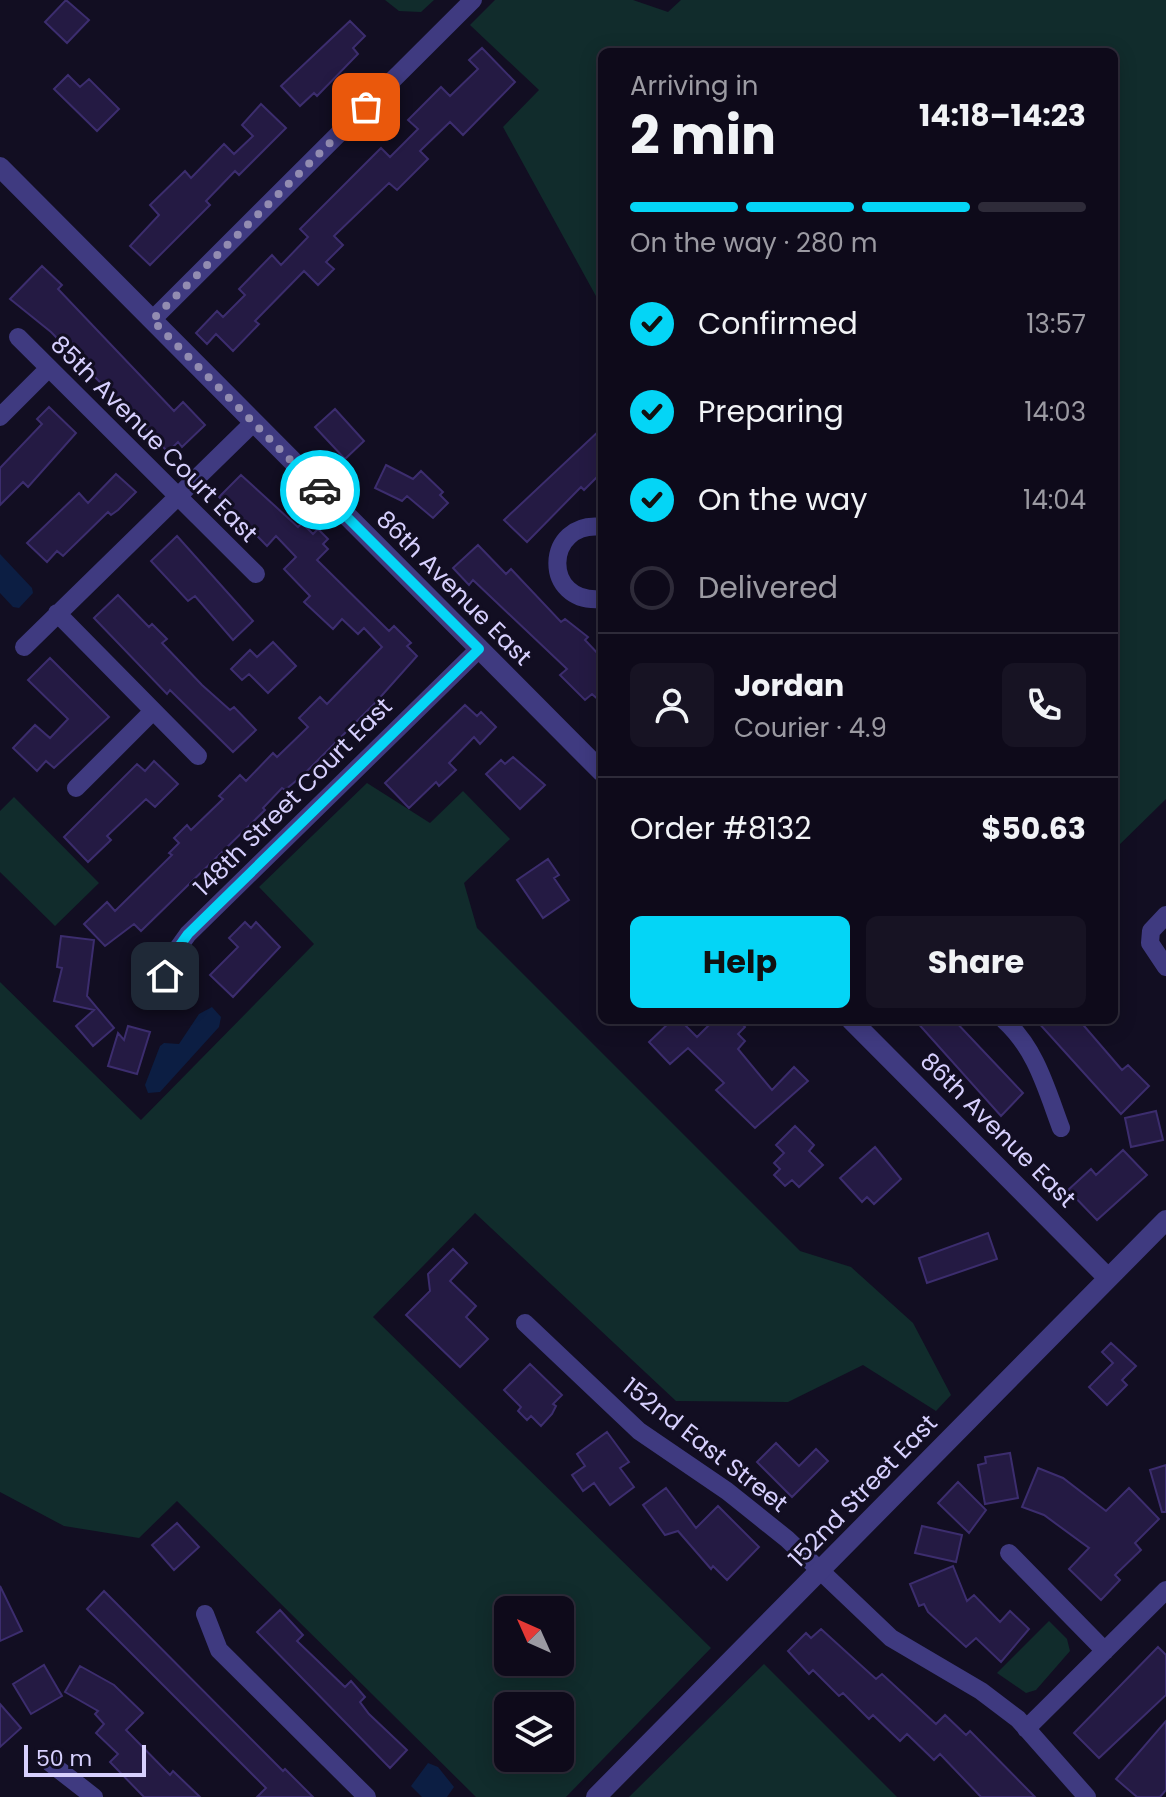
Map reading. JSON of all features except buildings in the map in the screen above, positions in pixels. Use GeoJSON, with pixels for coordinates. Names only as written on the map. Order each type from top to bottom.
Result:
{"type":"FeatureCollection","features":[{"type":"Feature","properties":{"kind":"street"},"geometry":{"type":"LineString","coordinates":[[152,320],[473,0]]}},
{"type":"Feature","properties":{"kind":"street","name":"86th Avenue East"},"geometry":{"type":"LineString","coordinates":[[0,167],[598,768]]}},
{"type":"Feature","properties":{"kind":"street","name":"85th Avenue Court East"},"geometry":{"type":"LineString","coordinates":[[18,337],[256,574]]}},
{"type":"Feature","properties":{"kind":"street"},"geometry":{"type":"LineString","coordinates":[[0,417],[49,368]]}},
{"type":"Feature","properties":{"kind":"street"},"geometry":{"type":"LineString","coordinates":[[24,647],[253,423]]}},
{"type":"Feature","properties":{"kind":"street"},"geometry":{"type":"LineString","coordinates":[[598,523],[580,529],[562,545],[557,568],[567,589],[577,596],[598,601]]}},
{"type":"Feature","properties":{"kind":"street"},"geometry":{"type":"LineString","coordinates":[[57,613],[198,756]]}},
{"type":"Feature","properties":{"kind":"street","name":"148th Street Court East"},"geometry":{"type":"LineString","coordinates":[[165,993],[168,962],[188,934],[479,649]]}},
{"type":"Feature","properties":{"kind":"street"},"geometry":{"type":"LineString","coordinates":[[76,788],[153,711]]}},
{"type":"Feature","properties":{"kind":"street"},"geometry":{"type":"LineString","coordinates":[[1166,915],[1150,937],[1151,950],[1166,967]]}},
{"type":"Feature","properties":{"kind":"street","name":"86th Avenue East"},"geometry":{"type":"LineString","coordinates":[[855,1024],[1108,1278]]}},
{"type":"Feature","properties":{"kind":"street"},"geometry":{"type":"LineString","coordinates":[[1008,1024],[1023,1040],[1037,1064],[1061,1128]]}},
{"type":"Feature","properties":{"kind":"street","name":"152nd Street East"},"geometry":{"type":"LineString","coordinates":[[596,1797],[1166,1220]]}},
{"type":"Feature","properties":{"kind":"street","name":"152nd East Street"},"geometry":{"type":"LineString","coordinates":[[525,1323],[639,1431],[727,1491],[822,1570],[891,1638],[981,1691],[1026,1729],[1087,1797]]}},
{"type":"Feature","properties":{"kind":"street"},"geometry":{"type":"LineString","coordinates":[[1009,1553],[1105,1651]]}},
{"type":"Feature","properties":{"kind":"street"},"geometry":{"type":"LineString","coordinates":[[1026,1729],[1166,1590]]}},
{"type":"Feature","properties":{"kind":"street"},"geometry":{"type":"LineString","coordinates":[[205,1614],[219,1650],[367,1797]]}},
{"type":"Feature","properties":{"kind":"street"},"geometry":{"type":"LineString","coordinates":[[49,1762],[94,1797]]}},
{"type":"Feature","properties":{"kind":"green space"},"geometry":{"type":"Polygon","coordinates":[[[385,0],[434,0],[421,12],[399,11],[385,0]]]}},
{"type":"Feature","properties":{"kind":"green space"},"geometry":{"type":"Polygon","coordinates":[[[495,0],[633,0],[668,12],[681,0],[1166,0],[1166,799],[1118,846],[1118,48],[598,48],[598,300],[503,127],[539,90],[470,25],[495,0]]]}},
{"type":"Feature","properties":{"kind":"green space"},"geometry":{"type":"Polygon","coordinates":[[[367,783],[430,823],[463,791],[510,839],[464,883],[477,928],[800,1251],[851,1267],[913,1323],[951,1395],[936,1411],[863,1365],[788,1402],[676,1401],[475,1213],[373,1317],[711,1648],[566,1797],[476,1797],[177,1501],[139,1538],[64,1526],[0,1492],[0,982],[141,1120],[314,944],[259,887],[367,783]]]}},
{"type":"Feature","properties":{"kind":"green space"},"geometry":{"type":"Polygon","coordinates":[[[14,797],[99,883],[55,926],[0,872],[0,811],[14,797]]]}},
{"type":"Feature","properties":{"kind":"green space"},"geometry":{"type":"Polygon","coordinates":[[[1049,1621],[1067,1639],[1070,1651],[1036,1690],[1026,1693],[997,1673],[1049,1621]]]}},
{"type":"Feature","properties":{"kind":"green space"},"geometry":{"type":"Polygon","coordinates":[[[764,1664],[897,1797],[629,1797],[764,1664]]]}},
{"type":"Feature","properties":{"kind":"water"},"geometry":{"type":"Polygon","coordinates":[[[0,554],[32,588],[33,593],[19,608],[13,607],[0,593],[0,554]]]}},
{"type":"Feature","properties":{"kind":"water"},"geometry":{"type":"Polygon","coordinates":[[[212,1007],[221,1017],[219,1027],[160,1092],[148,1093],[145,1085],[160,1046],[164,1043],[179,1044],[199,1014],[212,1007]]]}},
{"type":"Feature","properties":{"kind":"water"},"geometry":{"type":"Polygon","coordinates":[[[428,1763],[438,1767],[454,1787],[447,1797],[422,1797],[411,1786],[428,1763]]]}},
{"type":"Feature","properties":{"kind":"way so far"},"geometry":{"type":"LineString","coordinates":[[320,490],[152,320],[366,107]]}},
{"type":"Feature","properties":{"kind":"route"},"geometry":{"type":"LineString","coordinates":[[165,976],[168,962],[188,934],[479,649],[320,490]]}}]}
